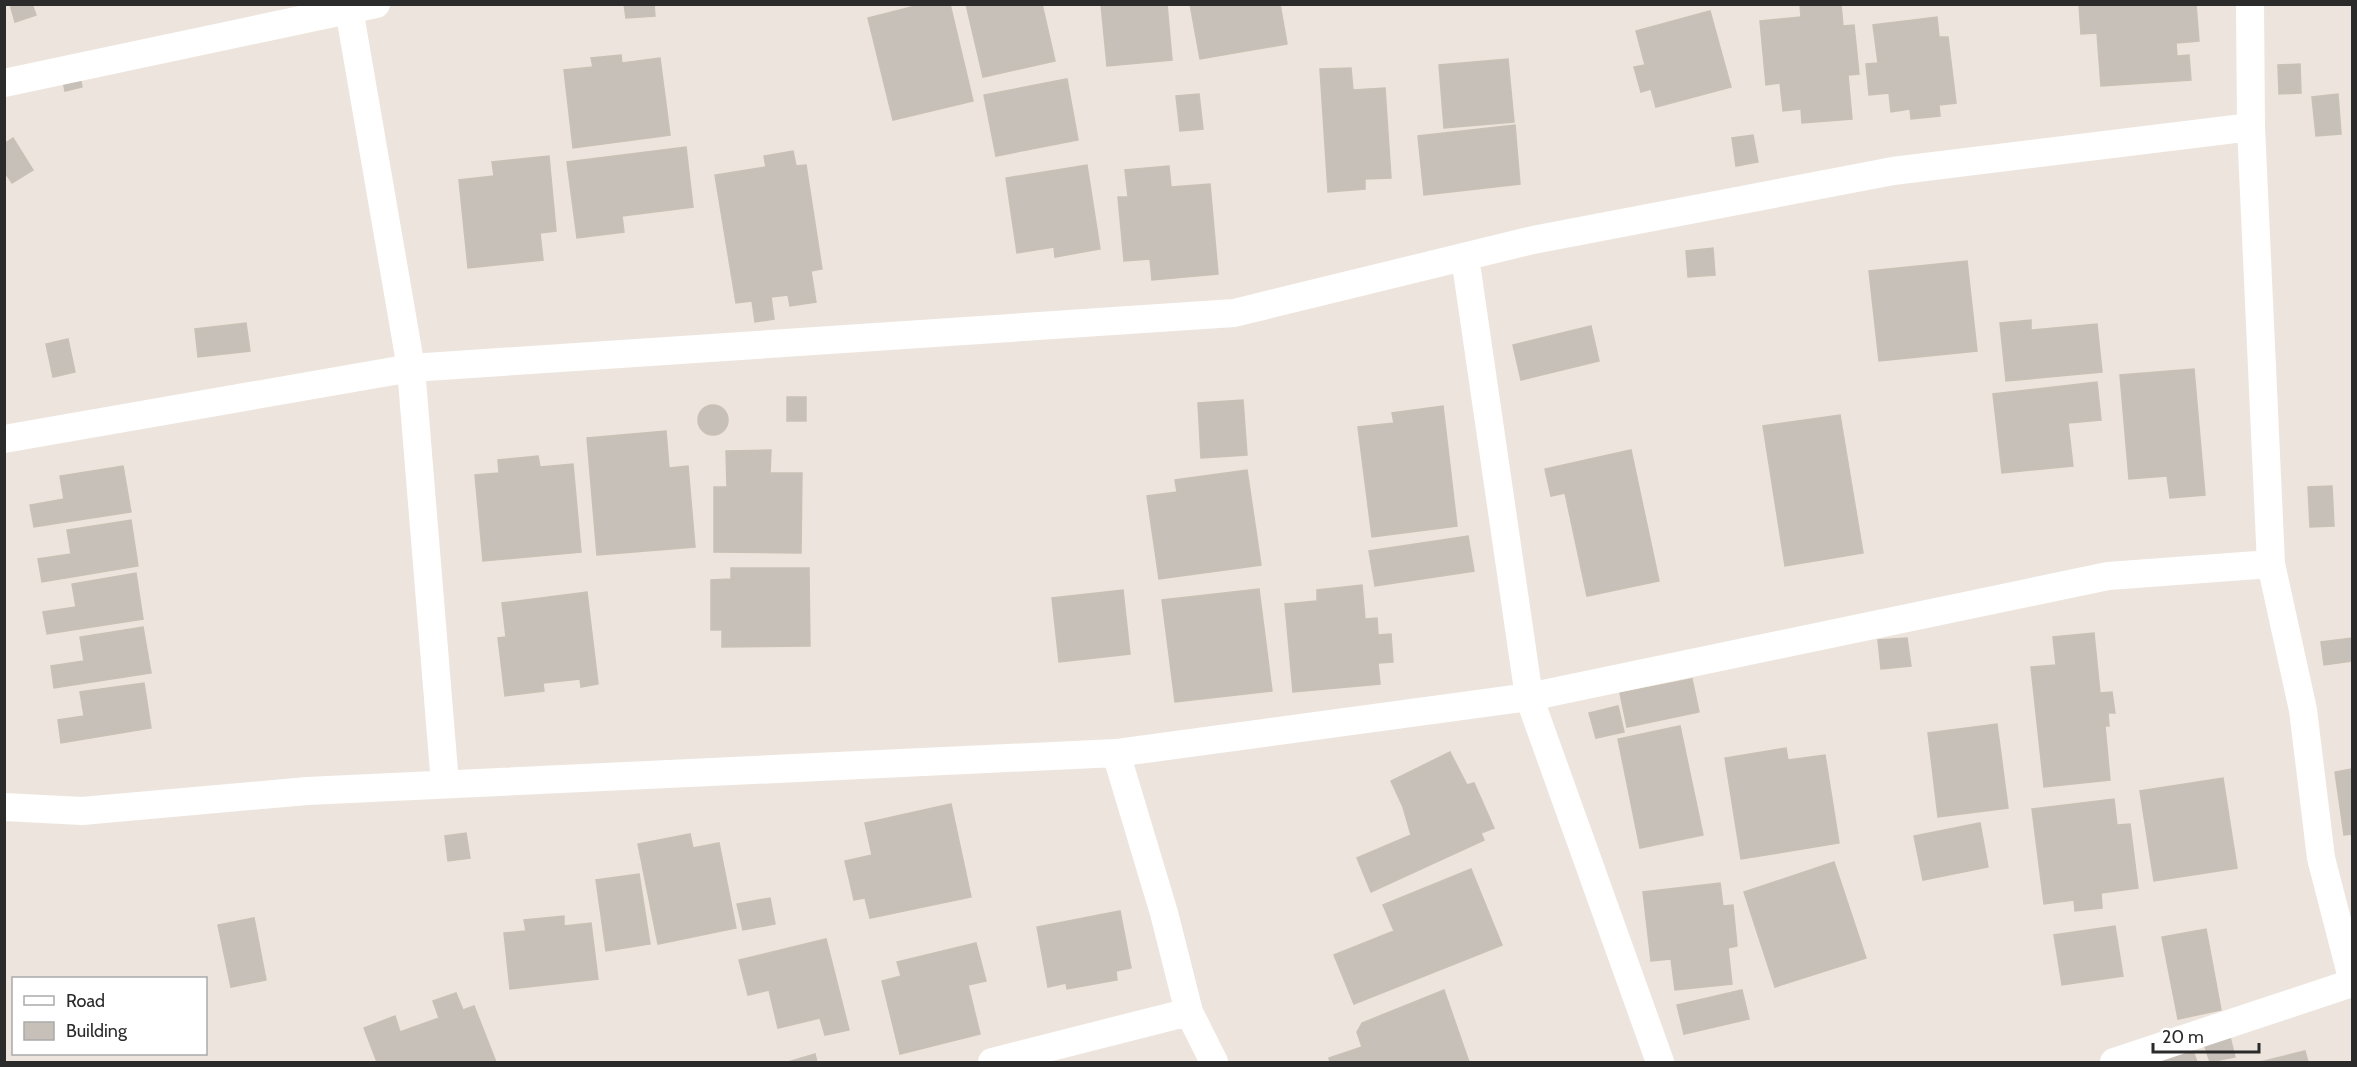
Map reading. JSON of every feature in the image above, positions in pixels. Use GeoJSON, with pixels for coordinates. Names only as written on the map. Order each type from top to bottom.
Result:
{"type":"FeatureCollection","features":[{"type":"Feature","properties":{"kind":"street"},"geometry":{"type":"LineString","coordinates":[[2114,1062],[2352,980],[2321,858],[2303,710],[2271,564],[2251,127],[2250,4]]}},
{"type":"Feature","properties":{"kind":"street"},"geometry":{"type":"LineString","coordinates":[[4,83],[362,7],[411,368],[445,784]]}},
{"type":"Feature","properties":{"kind":"street"},"geometry":{"type":"LineString","coordinates":[[4,439],[411,368],[1234,313],[1533,240],[1893,171],[2251,127]]}},
{"type":"Feature","properties":{"kind":"street"},"geometry":{"type":"LineString","coordinates":[[1465,257],[1529,697],[1660,1062]]}},
{"type":"Feature","properties":{"kind":"street"},"geometry":{"type":"LineString","coordinates":[[4,807],[82,811],[307,791],[1116,753],[1529,697],[2108,576],[2271,564]]}},
{"type":"Feature","properties":{"kind":"street"},"geometry":{"type":"LineString","coordinates":[[1116,753],[1164,913],[1189,1012],[1214,1062]]}},
{"type":"Feature","properties":{"kind":"street"},"geometry":{"type":"LineString","coordinates":[[992,1062],[1189,1012]]}},
{"type":"Feature","properties":{"kind":"building"},"geometry":{"type":"Polygon","coordinates":[[[10,4],[32,4],[36,15],[15,22],[10,4]]]}},
{"type":"Feature","properties":{"kind":"building"},"geometry":{"type":"Polygon","coordinates":[[[624,4],[654,4],[655,16],[626,18],[624,4]]]}},
{"type":"Feature","properties":{"kind":"building"},"geometry":{"type":"Polygon","coordinates":[[[923,4],[950,4],[973,101],[893,120],[868,18],[923,4]]]}},
{"type":"Feature","properties":{"kind":"building"},"geometry":{"type":"Polygon","coordinates":[[[966,4],[1042,4],[1055,61],[983,77],[966,4]]]}},
{"type":"Feature","properties":{"kind":"building"},"geometry":{"type":"Polygon","coordinates":[[[1101,4],[1167,4],[1172,60],[1107,66],[1101,4]]]}},
{"type":"Feature","properties":{"kind":"building"},"geometry":{"type":"Polygon","coordinates":[[[1190,4],[1280,4],[1287,44],[1200,59],[1190,4]]]}},
{"type":"Feature","properties":{"kind":"building"},"geometry":{"type":"Polygon","coordinates":[[[1800,4],[1841,4],[1843,26],[1854,25],[1859,74],[1848,75],[1852,119],[1802,123],[1801,109],[1783,111],[1780,83],[1766,85],[1760,21],[1801,17],[1800,4]]]}},
{"type":"Feature","properties":{"kind":"building"},"geometry":{"type":"Polygon","coordinates":[[[2079,4],[2196,4],[2199,41],[2176,43],[2177,56],[2189,55],[2191,80],[2101,86],[2097,33],[2081,34],[2079,4]]]}},
{"type":"Feature","properties":{"kind":"building"},"geometry":{"type":"Polygon","coordinates":[[[1710,11],[1731,87],[1656,107],[1651,89],[1641,92],[1634,67],[1645,65],[1636,31],[1710,11]]]}},
{"type":"Feature","properties":{"kind":"building"},"geometry":{"type":"Polygon","coordinates":[[[1937,17],[1939,37],[1948,37],[1956,103],[1939,105],[1940,116],[1911,119],[1910,109],[1891,112],[1889,93],[1869,95],[1866,64],[1878,63],[1873,25],[1937,17]]]}},
{"type":"Feature","properties":{"kind":"building"},"geometry":{"type":"Polygon","coordinates":[[[621,55],[622,63],[660,58],[670,135],[573,148],[564,70],[593,67],[591,58],[621,55]]]}},
{"type":"Feature","properties":{"kind":"building"},"geometry":{"type":"Polygon","coordinates":[[[1508,59],[1514,122],[1444,128],[1439,65],[1508,59]]]}},
{"type":"Feature","properties":{"kind":"building"},"geometry":{"type":"Polygon","coordinates":[[[2300,64],[2301,93],[2279,94],[2278,65],[2300,64]]]}},
{"type":"Feature","properties":{"kind":"building"},"geometry":{"type":"Polygon","coordinates":[[[1351,68],[1353,90],[1385,88],[1391,178],[1365,179],[1365,189],[1328,192],[1320,69],[1351,68]]]}},
{"type":"Feature","properties":{"kind":"building"},"geometry":{"type":"Polygon","coordinates":[[[79,71],[82,87],[65,91],[62,75],[79,71]]]}},
{"type":"Feature","properties":{"kind":"building"},"geometry":{"type":"Polygon","coordinates":[[[1067,79],[1078,140],[996,156],[984,95],[1067,79]]]}},
{"type":"Feature","properties":{"kind":"building"},"geometry":{"type":"Polygon","coordinates":[[[1199,94],[1203,129],[1180,131],[1176,96],[1199,94]]]}},
{"type":"Feature","properties":{"kind":"building"},"geometry":{"type":"Polygon","coordinates":[[[2338,94],[2341,134],[2316,136],[2312,97],[2338,94]]]}},
{"type":"Feature","properties":{"kind":"building"},"geometry":{"type":"Polygon","coordinates":[[[1515,125],[1520,184],[1424,195],[1418,136],[1515,125]]]}},
{"type":"Feature","properties":{"kind":"building"},"geometry":{"type":"Polygon","coordinates":[[[1753,135],[1758,162],[1736,166],[1732,138],[1753,135]]]}},
{"type":"Feature","properties":{"kind":"building"},"geometry":{"type":"Polygon","coordinates":[[[13,138],[33,170],[12,183],[4,171],[4,144],[13,138]]]}},
{"type":"Feature","properties":{"kind":"building"},"geometry":{"type":"Polygon","coordinates":[[[686,147],[693,207],[622,216],[624,232],[577,238],[567,162],[686,147]]]}},
{"type":"Feature","properties":{"kind":"building"},"geometry":{"type":"Polygon","coordinates":[[[793,151],[796,166],[806,165],[822,269],[811,271],[816,302],[790,306],[788,295],[771,297],[774,319],[755,322],[752,301],[736,303],[715,175],[766,167],[764,156],[793,151]]]}},
{"type":"Feature","properties":{"kind":"building"},"geometry":{"type":"Polygon","coordinates":[[[549,156],[556,231],[540,233],[543,260],[468,268],[459,180],[494,176],[492,162],[549,156]]]}},
{"type":"Feature","properties":{"kind":"building"},"geometry":{"type":"Polygon","coordinates":[[[1087,165],[1100,249],[1055,257],[1054,247],[1017,253],[1006,178],[1087,165]]]}},
{"type":"Feature","properties":{"kind":"building"},"geometry":{"type":"Polygon","coordinates":[[[1169,166],[1171,187],[1210,184],[1218,274],[1152,280],[1150,259],[1124,261],[1118,197],[1128,197],[1125,170],[1169,166]]]}},
{"type":"Feature","properties":{"kind":"building"},"geometry":{"type":"Polygon","coordinates":[[[1713,248],[1715,275],[1688,277],[1686,251],[1713,248]]]}},
{"type":"Feature","properties":{"kind":"building"},"geometry":{"type":"Polygon","coordinates":[[[1967,261],[1977,351],[1879,361],[1869,271],[1967,261]]]}},
{"type":"Feature","properties":{"kind":"building"},"geometry":{"type":"Polygon","coordinates":[[[2031,320],[2031,330],[2097,324],[2102,372],[2006,381],[2000,323],[2031,320]]]}},
{"type":"Feature","properties":{"kind":"building"},"geometry":{"type":"Polygon","coordinates":[[[246,323],[250,351],[198,357],[195,329],[246,323]]]}},
{"type":"Feature","properties":{"kind":"building"},"geometry":{"type":"Polygon","coordinates":[[[1591,326],[1599,361],[1521,380],[1513,345],[1591,326]]]}},
{"type":"Feature","properties":{"kind":"building"},"geometry":{"type":"Polygon","coordinates":[[[68,339],[75,372],[53,377],[46,344],[68,339]]]}},
{"type":"Feature","properties":{"kind":"building"},"geometry":{"type":"Polygon","coordinates":[[[2194,369],[2205,495],[2170,498],[2167,476],[2129,479],[2120,375],[2194,369]]]}},
{"type":"Feature","properties":{"kind":"building"},"geometry":{"type":"Polygon","coordinates":[[[2097,382],[2101,420],[2068,423],[2073,466],[2002,473],[1993,394],[2097,382]]]}},
{"type":"Feature","properties":{"kind":"building"},"geometry":{"type":"Polygon","coordinates":[[[787,397],[806,397],[806,421],[787,421],[787,397]]]}},
{"type":"Feature","properties":{"kind":"building"},"geometry":{"type":"Polygon","coordinates":[[[1243,400],[1247,455],[1201,458],[1198,403],[1243,400]]]}},
{"type":"Feature","properties":{"kind":"building"},"geometry":{"type":"Polygon","coordinates":[[[713,405],[719,406],[727,414],[727,426],[719,434],[713,435],[707,434],[699,426],[698,420],[699,414],[707,406],[713,405]]]}},
{"type":"Feature","properties":{"kind":"building"},"geometry":{"type":"Polygon","coordinates":[[[1443,406],[1457,526],[1372,537],[1358,427],[1394,423],[1392,413],[1443,406]]]}},
{"type":"Feature","properties":{"kind":"building"},"geometry":{"type":"Polygon","coordinates":[[[1840,415],[1863,553],[1785,566],[1763,426],[1840,415]]]}},
{"type":"Feature","properties":{"kind":"building"},"geometry":{"type":"Polygon","coordinates":[[[666,431],[669,468],[688,466],[695,547],[597,555],[587,438],[666,431]]]}},
{"type":"Feature","properties":{"kind":"building"},"geometry":{"type":"Polygon","coordinates":[[[771,450],[770,473],[802,473],[801,553],[714,552],[714,487],[727,487],[726,451],[771,450]]]}},
{"type":"Feature","properties":{"kind":"building"},"geometry":{"type":"Polygon","coordinates":[[[1631,450],[1659,581],[1587,596],[1565,493],[1551,496],[1545,469],[1631,450]]]}},
{"type":"Feature","properties":{"kind":"building"},"geometry":{"type":"Polygon","coordinates":[[[538,456],[540,467],[573,464],[581,552],[483,561],[475,475],[499,473],[498,460],[538,456]]]}},
{"type":"Feature","properties":{"kind":"building"},"geometry":{"type":"Polygon","coordinates":[[[123,466],[131,512],[34,527],[30,505],[64,499],[60,476],[123,466]]]}},
{"type":"Feature","properties":{"kind":"building"},"geometry":{"type":"Polygon","coordinates":[[[1247,470],[1261,565],[1159,579],[1147,496],[1177,492],[1175,480],[1247,470]]]}},
{"type":"Feature","properties":{"kind":"building"},"geometry":{"type":"Polygon","coordinates":[[[2332,486],[2334,526],[2310,527],[2308,487],[2332,486]]]}},
{"type":"Feature","properties":{"kind":"building"},"geometry":{"type":"Polygon","coordinates":[[[131,520],[138,566],[42,582],[38,559],[71,554],[67,530],[131,520]]]}},
{"type":"Feature","properties":{"kind":"building"},"geometry":{"type":"Polygon","coordinates":[[[1468,536],[1474,571],[1375,586],[1369,551],[1468,536]]]}},
{"type":"Feature","properties":{"kind":"building"},"geometry":{"type":"Polygon","coordinates":[[[731,568],[809,568],[810,646],[722,647],[722,630],[711,630],[711,580],[731,579],[731,568]]]}},
{"type":"Feature","properties":{"kind":"building"},"geometry":{"type":"Polygon","coordinates":[[[136,573],[143,619],[47,634],[43,612],[76,607],[72,584],[136,573]]]}},
{"type":"Feature","properties":{"kind":"building"},"geometry":{"type":"Polygon","coordinates":[[[1362,585],[1365,619],[1377,618],[1378,635],[1391,634],[1393,662],[1378,663],[1380,684],[1293,692],[1285,604],[1317,601],[1317,590],[1362,585]]]}},
{"type":"Feature","properties":{"kind":"building"},"geometry":{"type":"Polygon","coordinates":[[[1259,589],[1272,691],[1175,702],[1162,600],[1259,589]]]}},
{"type":"Feature","properties":{"kind":"building"},"geometry":{"type":"Polygon","coordinates":[[[1123,590],[1130,654],[1059,662],[1052,598],[1123,590]]]}},
{"type":"Feature","properties":{"kind":"building"},"geometry":{"type":"Polygon","coordinates":[[[587,592],[598,684],[581,687],[580,679],[543,683],[544,691],[505,696],[498,638],[506,637],[502,603],[587,592]]]}},
{"type":"Feature","properties":{"kind":"building"},"geometry":{"type":"Polygon","coordinates":[[[143,627],[151,673],[54,688],[51,666],[84,661],[80,637],[143,627]]]}},
{"type":"Feature","properties":{"kind":"building"},"geometry":{"type":"Polygon","coordinates":[[[2094,633],[2100,693],[2112,692],[2115,713],[2108,713],[2109,726],[2105,726],[2110,780],[2044,787],[2031,667],[2056,665],[2053,637],[2094,633]]]}},
{"type":"Feature","properties":{"kind":"building"},"geometry":{"type":"Polygon","coordinates":[[[1907,638],[1911,666],[1881,669],[1878,640],[1907,638]]]}},
{"type":"Feature","properties":{"kind":"building"},"geometry":{"type":"Polygon","coordinates":[[[2352,638],[2352,661],[2324,665],[2321,642],[2352,638]]]}},
{"type":"Feature","properties":{"kind":"building"},"geometry":{"type":"Polygon","coordinates":[[[1692,679],[1699,712],[1627,727],[1620,693],[1692,679]]]}},
{"type":"Feature","properties":{"kind":"building"},"geometry":{"type":"Polygon","coordinates":[[[144,683],[151,728],[61,743],[58,720],[84,716],[80,692],[144,683]]]}},
{"type":"Feature","properties":{"kind":"building"},"geometry":{"type":"Polygon","coordinates":[[[1618,706],[1624,732],[1596,738],[1589,713],[1618,706]]]}},
{"type":"Feature","properties":{"kind":"building"},"geometry":{"type":"Polygon","coordinates":[[[1997,724],[2008,808],[1938,817],[1928,733],[1997,724]]]}},
{"type":"Feature","properties":{"kind":"building"},"geometry":{"type":"Polygon","coordinates":[[[1680,726],[1703,835],[1640,848],[1618,739],[1680,726]]]}},
{"type":"Feature","properties":{"kind":"building"},"geometry":{"type":"Polygon","coordinates":[[[1786,748],[1788,760],[1825,755],[1839,843],[1741,859],[1725,758],[1786,748]]]}},
{"type":"Feature","properties":{"kind":"building"},"geometry":{"type":"Polygon","coordinates":[[[1450,752],[1467,785],[1474,783],[1494,828],[1481,833],[1484,840],[1371,892],[1357,858],[1411,835],[1403,807],[1391,781],[1450,752]]]}},
{"type":"Feature","properties":{"kind":"building"},"geometry":{"type":"Polygon","coordinates":[[[2352,769],[2352,834],[2344,835],[2335,772],[2352,769]]]}},
{"type":"Feature","properties":{"kind":"building"},"geometry":{"type":"Polygon","coordinates":[[[2223,778],[2237,868],[2154,881],[2140,791],[2223,778]]]}},
{"type":"Feature","properties":{"kind":"building"},"geometry":{"type":"Polygon","coordinates":[[[2114,799],[2117,825],[2130,824],[2138,888],[2101,893],[2102,908],[2075,911],[2074,900],[2044,904],[2032,809],[2114,799]]]}},
{"type":"Feature","properties":{"kind":"building"},"geometry":{"type":"Polygon","coordinates":[[[951,804],[971,897],[870,918],[865,898],[854,900],[845,861],[872,855],[865,823],[951,804]]]}},
{"type":"Feature","properties":{"kind":"building"},"geometry":{"type":"Polygon","coordinates":[[[1980,823],[1988,867],[1923,880],[1914,836],[1980,823]]]}},
{"type":"Feature","properties":{"kind":"building"},"geometry":{"type":"Polygon","coordinates":[[[466,833],[470,858],[448,861],[445,836],[466,833]]]}},
{"type":"Feature","properties":{"kind":"building"},"geometry":{"type":"Polygon","coordinates":[[[690,834],[693,848],[719,843],[736,928],[658,944],[638,844],[690,834]]]}},
{"type":"Feature","properties":{"kind":"building"},"geometry":{"type":"Polygon","coordinates":[[[1834,862],[1866,958],[1775,987],[1744,892],[1834,862]]]}},
{"type":"Feature","properties":{"kind":"building"},"geometry":{"type":"Polygon","coordinates":[[[1471,869],[1502,945],[1354,1004],[1334,955],[1394,931],[1383,905],[1471,869]]]}},
{"type":"Feature","properties":{"kind":"building"},"geometry":{"type":"Polygon","coordinates":[[[639,874],[650,944],[606,951],[596,880],[639,874]]]}},
{"type":"Feature","properties":{"kind":"building"},"geometry":{"type":"Polygon","coordinates":[[[1720,883],[1723,906],[1733,905],[1737,946],[1728,948],[1732,984],[1675,990],[1671,959],[1651,961],[1643,892],[1720,883]]]}},
{"type":"Feature","properties":{"kind":"building"},"geometry":{"type":"Polygon","coordinates":[[[770,898],[775,924],[743,930],[737,904],[770,898]]]}},
{"type":"Feature","properties":{"kind":"building"},"geometry":{"type":"Polygon","coordinates":[[[1120,911],[1131,968],[1116,971],[1117,980],[1067,989],[1066,983],[1048,987],[1037,927],[1120,911]]]}},
{"type":"Feature","properties":{"kind":"building"},"geometry":{"type":"Polygon","coordinates":[[[564,916],[564,926],[591,923],[598,979],[510,989],[504,933],[526,931],[524,920],[564,916]]]}},
{"type":"Feature","properties":{"kind":"building"},"geometry":{"type":"Polygon","coordinates":[[[254,918],[266,980],[231,987],[218,925],[254,918]]]}},
{"type":"Feature","properties":{"kind":"building"},"geometry":{"type":"Polygon","coordinates":[[[2115,926],[2123,976],[2062,985],[2054,935],[2115,926]]]}},
{"type":"Feature","properties":{"kind":"building"},"geometry":{"type":"Polygon","coordinates":[[[2206,929],[2221,1010],[2178,1019],[2162,937],[2206,929]]]}},
{"type":"Feature","properties":{"kind":"building"},"geometry":{"type":"Polygon","coordinates":[[[826,939],[849,1030],[825,1035],[820,1018],[778,1028],[769,990],[748,995],[739,960],[826,939]]]}},
{"type":"Feature","properties":{"kind":"building"},"geometry":{"type":"Polygon","coordinates":[[[976,943],[986,981],[968,985],[980,1034],[900,1054],[882,981],[901,976],[897,962],[976,943]]]}},
{"type":"Feature","properties":{"kind":"building"},"geometry":{"type":"Polygon","coordinates":[[[1444,990],[1469,1062],[1330,1062],[1329,1058],[1362,1047],[1357,1032],[1362,1023],[1444,990]]]}},
{"type":"Feature","properties":{"kind":"building"},"geometry":{"type":"Polygon","coordinates":[[[1742,990],[1749,1019],[1684,1034],[1677,1005],[1742,990]]]}},
{"type":"Feature","properties":{"kind":"building"},"geometry":{"type":"Polygon","coordinates":[[[456,993],[463,1010],[474,1006],[496,1062],[377,1062],[364,1028],[395,1016],[400,1032],[439,1018],[433,1001],[456,993]]]}},
{"type":"Feature","properties":{"kind":"building"},"geometry":{"type":"Polygon","coordinates":[[[2230,1037],[2235,1057],[2210,1062],[2204,1044],[2230,1037]]]}},
{"type":"Feature","properties":{"kind":"building"},"geometry":{"type":"Polygon","coordinates":[[[2193,1051],[2197,1062],[2162,1062],[2162,1060],[2193,1051]]]}},
{"type":"Feature","properties":{"kind":"building"},"geometry":{"type":"Polygon","coordinates":[[[2305,1051],[2308,1062],[2260,1062],[2305,1051]]]}},
{"type":"Feature","properties":{"kind":"building"},"geometry":{"type":"Polygon","coordinates":[[[815,1054],[817,1062],[788,1062],[815,1054]]]}}]}
